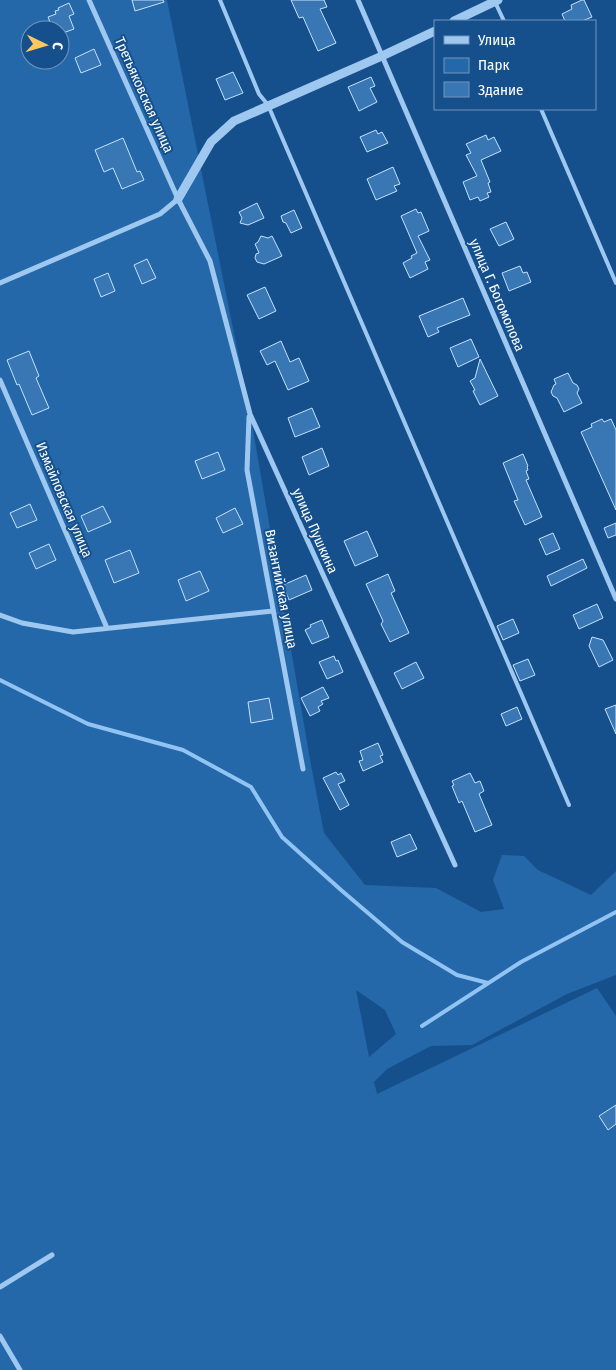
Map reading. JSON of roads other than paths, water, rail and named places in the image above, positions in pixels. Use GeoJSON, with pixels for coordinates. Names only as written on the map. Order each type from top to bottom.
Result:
{"type":"FeatureCollection","features":[{"type":"Feature","properties":{"kind":"street","name":"Третьяковская улица"},"geometry":{"type":"LineString","coordinates":[[89,0],[178,200]]}},
{"type":"Feature","properties":{"kind":"street","name":"улица Г. Богомолова"},"geometry":{"type":"LineString","coordinates":[[358,0],[616,600]]}},
{"type":"Feature","properties":{"kind":"street"},"geometry":{"type":"LineString","coordinates":[[456,20],[496,1]]}},
{"type":"Feature","properties":{"kind":"street"},"geometry":{"type":"LineString","coordinates":[[0,283],[160,214],[178,200],[211,142],[234,121],[434,31]]}},
{"type":"Feature","properties":{"kind":"street","name":"улица Пушкина"},"geometry":{"type":"LineString","coordinates":[[178,200],[210,261],[250,414],[455,865]]}},
{"type":"Feature","properties":{"kind":"street","name":"Измайловская улица"},"geometry":{"type":"LineString","coordinates":[[0,380],[107,628]]}},
{"type":"Feature","properties":{"kind":"street","name":"Византийская улица"},"geometry":{"type":"LineString","coordinates":[[250,414],[247,470],[303,768]]}},
{"type":"Feature","properties":{"kind":"street"},"geometry":{"type":"LineString","coordinates":[[0,616],[73,632],[274,611]]}},
{"type":"Feature","properties":{"kind":"street"},"geometry":{"type":"LineString","coordinates":[[0,1287],[52,1255]]}},
{"type":"Feature","properties":{"kind":"street"},"geometry":{"type":"LineString","coordinates":[[0,1336],[20,1370]]}},
{"type":"Feature","properties":{"kind":"lane"},"geometry":{"type":"LineString","coordinates":[[220,0],[259,94],[268,105],[569,805]]}},
{"type":"Feature","properties":{"kind":"lane"},"geometry":{"type":"LineString","coordinates":[[496,1],[504,20]]}},
{"type":"Feature","properties":{"kind":"lane"},"geometry":{"type":"LineString","coordinates":[[541,110],[616,283]]}},
{"type":"Feature","properties":{"kind":"waterway"},"geometry":{"type":"LineString","coordinates":[[0,680],[88,724],[183,750],[251,787],[282,837],[402,942],[457,975],[488,983]]}},
{"type":"Feature","properties":{"kind":"waterway"},"geometry":{"type":"LineString","coordinates":[[422,1026],[521,962],[616,912]]}}]}
